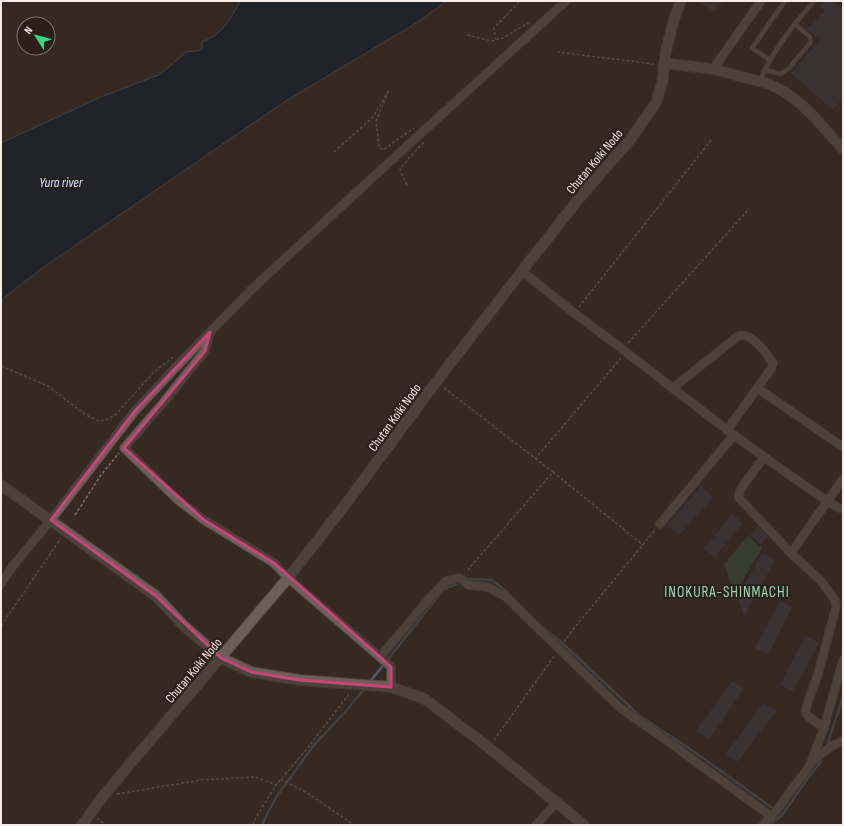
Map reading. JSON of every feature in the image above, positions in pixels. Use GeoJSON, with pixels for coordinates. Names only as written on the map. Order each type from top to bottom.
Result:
{"type":"FeatureCollection","features":[{"type":"Feature","properties":{"kind":"street"},"geometry":{"type":"LineString","coordinates":[[1,584],[49,518],[135,411],[210,332],[252,289],[566,1]]}},
{"type":"Feature","properties":{"kind":"street","name":"Chutan Koiki Nodo"},"geometry":{"type":"LineString","coordinates":[[82,825],[103,796],[288,578],[522,271],[578,201],[629,141],[656,103],[663,79],[664,63],[674,16],[681,1]]}},
{"type":"Feature","properties":{"kind":"street"},"geometry":{"type":"LineString","coordinates":[[713,69],[761,1]]}},
{"type":"Feature","properties":{"kind":"street"},"geometry":{"type":"LineString","coordinates":[[664,63],[713,69],[769,84],[784,92],[802,105],[843,149]]}},
{"type":"Feature","properties":{"kind":"street"},"geometry":{"type":"LineString","coordinates":[[522,271],[574,314],[624,350],[727,430],[827,501],[843,509]]}},
{"type":"Feature","properties":{"kind":"street"},"geometry":{"type":"LineString","coordinates":[[210,332],[205,351],[124,448],[178,500],[204,520],[274,563],[288,578],[380,657],[391,667],[391,688]]}},
{"type":"Feature","properties":{"kind":"street"},"geometry":{"type":"LineString","coordinates":[[673,388],[738,336],[746,336],[758,344],[772,363],[771,369],[727,430]]}},
{"type":"Feature","properties":{"kind":"street"},"geometry":{"type":"LineString","coordinates":[[757,388],[843,447]]}},
{"type":"Feature","properties":{"kind":"street"},"geometry":{"type":"LineString","coordinates":[[660,524],[734,435]]}},
{"type":"Feature","properties":{"kind":"street"},"geometry":{"type":"LineString","coordinates":[[764,457],[740,490],[739,498],[791,553],[821,581],[835,600],[836,607],[832,622],[818,674],[806,708],[806,713],[808,716],[824,728]]}},
{"type":"Feature","properties":{"kind":"street"},"geometry":{"type":"LineString","coordinates":[[791,553],[843,479]]}},
{"type":"Feature","properties":{"kind":"street"},"geometry":{"type":"LineString","coordinates":[[1,485],[156,596],[184,626],[221,658],[251,672],[299,680],[391,688],[425,699],[488,747],[584,825]]}},
{"type":"Feature","properties":{"kind":"street"},"geometry":{"type":"LineString","coordinates":[[380,657],[428,599],[446,581],[460,578],[468,585],[488,587],[505,596],[619,707],[772,817]]}},
{"type":"Feature","properties":{"kind":"street"},"geometry":{"type":"LineString","coordinates":[[810,765],[824,728],[843,660]]}},
{"type":"Feature","properties":{"kind":"street"},"geometry":{"type":"LineString","coordinates":[[763,825],[772,817],[810,765],[830,747],[843,741]]}},
{"type":"Feature","properties":{"kind":"street"},"geometry":{"type":"LineString","coordinates":[[536,825],[556,802]]}},
{"type":"Feature","properties":{"kind":"lane"},"geometry":{"type":"LineString","coordinates":[[770,60],[752,48],[785,1]]}},
{"type":"Feature","properties":{"kind":"lane"},"geometry":{"type":"LineString","coordinates":[[759,81],[770,60],[795,24],[814,1]]}},
{"type":"Feature","properties":{"kind":"lane"},"geometry":{"type":"LineString","coordinates":[[765,70],[781,74],[789,68],[811,42],[810,37],[795,24]]}},
{"type":"Feature","properties":{"kind":"path"},"geometry":{"type":"LineString","coordinates":[[496,40],[494,28],[520,1]]}},
{"type":"Feature","properties":{"kind":"path"},"geometry":{"type":"LineString","coordinates":[[467,35],[492,41],[503,38],[519,30],[532,20]]}},
{"type":"Feature","properties":{"kind":"path"},"geometry":{"type":"LineString","coordinates":[[557,52],[656,64],[664,63]]}},
{"type":"Feature","properties":{"kind":"path"},"geometry":{"type":"LineString","coordinates":[[334,152],[373,117],[389,90],[376,121],[379,147],[383,150],[417,126]]}},
{"type":"Feature","properties":{"kind":"path"},"geometry":{"type":"LineString","coordinates":[[574,314],[712,139]]}},
{"type":"Feature","properties":{"kind":"path"},"geometry":{"type":"LineString","coordinates":[[407,185],[400,170],[408,159],[425,142]]}},
{"type":"Feature","properties":{"kind":"path"},"geometry":{"type":"LineString","coordinates":[[536,459],[624,350],[749,209]]}},
{"type":"Feature","properties":{"kind":"path"},"geometry":{"type":"LineString","coordinates":[[1,366],[48,386],[86,415],[99,421],[106,420],[116,414],[155,371],[178,354]]}},
{"type":"Feature","properties":{"kind":"path"},"geometry":{"type":"LineString","coordinates":[[436,382],[553,472],[643,545]]}},
{"type":"Feature","properties":{"kind":"path"},"geometry":{"type":"LineString","coordinates":[[75,515],[101,475],[124,448]]}},
{"type":"Feature","properties":{"kind":"path"},"geometry":{"type":"LineString","coordinates":[[460,578],[553,472]]}},
{"type":"Feature","properties":{"kind":"path"},"geometry":{"type":"LineString","coordinates":[[488,747],[571,632],[660,524]]}},
{"type":"Feature","properties":{"kind":"path"},"geometry":{"type":"LineString","coordinates":[[1,626],[66,531]]}},
{"type":"Feature","properties":{"kind":"path"},"geometry":{"type":"LineString","coordinates":[[253,825],[256,817],[276,785],[306,750],[356,685]]}},
{"type":"Feature","properties":{"kind":"path"},"geometry":{"type":"LineString","coordinates":[[103,796],[201,780],[255,777],[276,785]]}},
{"type":"Feature","properties":{"kind":"path"},"geometry":{"type":"LineString","coordinates":[[281,779],[309,794],[354,825]]}},
{"type":"Feature","properties":{"kind":"highlighted area"},"geometry":{"type":"Polygon","coordinates":[[[210,332],[205,351],[124,448],[204,520],[274,563],[391,667],[391,687],[299,680],[251,672],[221,658],[156,596],[51,520],[135,411],[210,332]]]}},
{"type":"Feature","properties":{"kind":"green space"},"geometry":{"type":"Polygon","coordinates":[[[748,536],[762,548],[735,594],[724,564],[748,536]]]}},
{"type":"Feature","properties":{"kind":"water","name":"Yura river"},"geometry":{"type":"Polygon","coordinates":[[[241,1],[446,1],[418,22],[284,102],[41,269],[1,300],[1,143],[101,97],[161,74],[186,52],[202,50],[202,42],[215,36],[226,25],[241,1]]]}},
{"type":"Feature","properties":{"kind":"building"},"geometry":{"type":"Polygon","coordinates":[[[697,1],[723,1],[715,12],[697,1]]]}},
{"type":"Feature","properties":{"kind":"building"},"geometry":{"type":"Polygon","coordinates":[[[825,1],[833,1],[843,10],[843,98],[833,110],[791,73],[819,40],[807,29],[824,11],[820,6],[825,1]]]}},
{"type":"Feature","properties":{"kind":"building"},"geometry":{"type":"Polygon","coordinates":[[[701,486],[713,498],[679,535],[667,525],[701,486]]]}},
{"type":"Feature","properties":{"kind":"building"},"geometry":{"type":"Polygon","coordinates":[[[732,514],[743,523],[715,557],[704,549],[732,514]]]}},
{"type":"Feature","properties":{"kind":"building"},"geometry":{"type":"Polygon","coordinates":[[[758,526],[768,536],[761,545],[750,535],[758,526]]]}},
{"type":"Feature","properties":{"kind":"building"},"geometry":{"type":"Polygon","coordinates":[[[762,553],[775,560],[744,617],[738,597],[762,553]]]}},
{"type":"Feature","properties":{"kind":"building"},"geometry":{"type":"Polygon","coordinates":[[[780,601],[792,607],[768,655],[755,648],[780,601]]]}},
{"type":"Feature","properties":{"kind":"building"},"geometry":{"type":"Polygon","coordinates":[[[805,636],[819,643],[793,691],[780,685],[805,636]]]}},
{"type":"Feature","properties":{"kind":"building"},"geometry":{"type":"Polygon","coordinates":[[[732,681],[744,688],[709,740],[696,731],[732,681]]]}},
{"type":"Feature","properties":{"kind":"building"},"geometry":{"type":"Polygon","coordinates":[[[763,703],[777,711],[737,762],[726,754],[763,703]]]}},
{"type":"Feature","properties":{"kind":"waterway"},"geometry":{"type":"LineString","coordinates":[[369,683],[444,589],[469,579],[492,580],[521,606]]}},
{"type":"Feature","properties":{"kind":"waterway"},"geometry":{"type":"LineString","coordinates":[[539,624],[560,641],[640,716],[693,751],[782,815]]}},
{"type":"Feature","properties":{"kind":"waterway"},"geometry":{"type":"LineString","coordinates":[[262,825],[277,796],[314,745],[365,688]]}},
{"type":"Feature","properties":{"kind":"waterway"},"geometry":{"type":"LineString","coordinates":[[826,748],[843,697]]}},
{"type":"Feature","properties":{"kind":"waterway"},"geometry":{"type":"LineString","coordinates":[[770,825],[782,815],[820,763],[823,756]]}},
{"type":"Feature","properties":{"kind":"district","name":"INOKURA-SHINMACHI"},"geometry":{"type":"Point","coordinates":[727,592]}}]}
